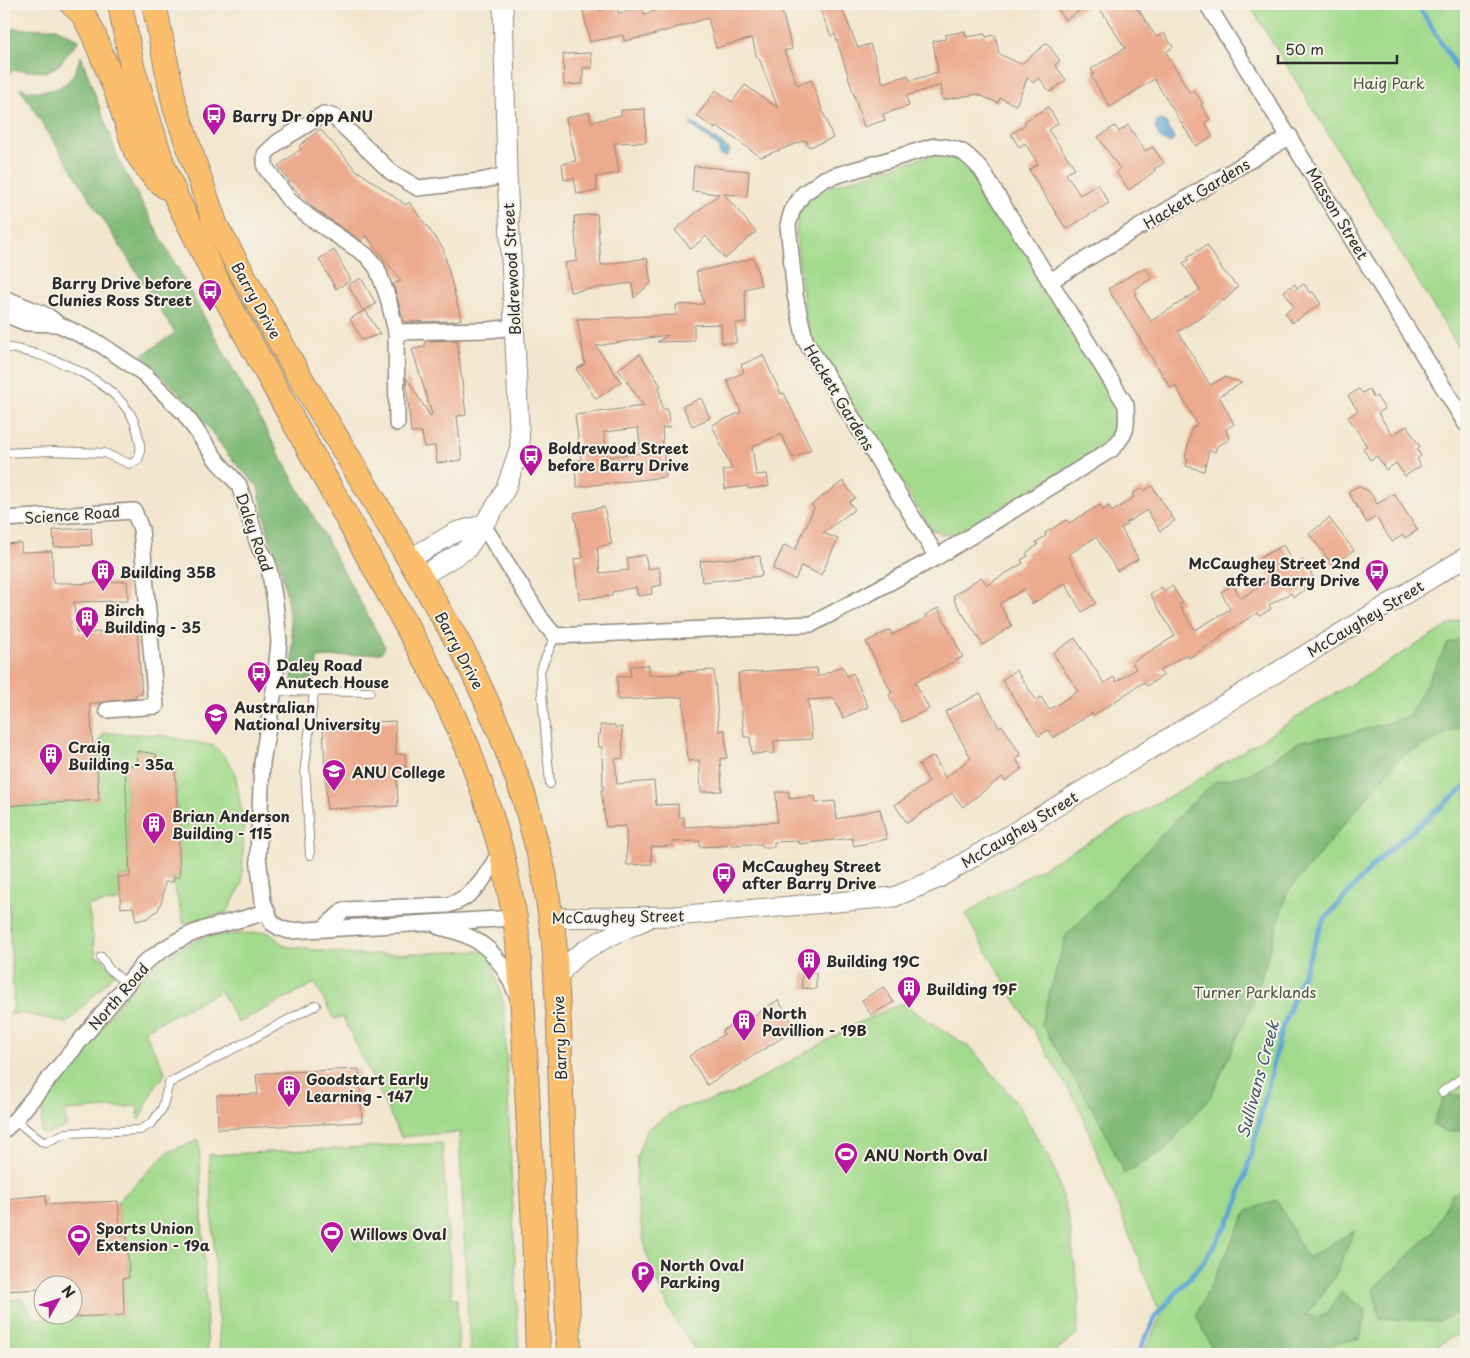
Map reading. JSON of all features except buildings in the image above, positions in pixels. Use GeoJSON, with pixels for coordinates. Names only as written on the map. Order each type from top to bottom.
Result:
{"type":"FeatureCollection","features":[{"type":"Feature","properties":{"kind":"main road"},"geometry":{"type":"LineString","coordinates":[[72,4],[83,14],[93,32],[117,93],[136,152],[154,176],[176,197]]}},
{"type":"Feature","properties":{"kind":"main road","name":"Barry Drive"},"geometry":{"type":"LineString","coordinates":[[120,4],[132,66],[162,164],[176,197],[224,295],[437,681],[468,748],[480,782],[501,850],[515,918],[523,1011],[538,1354]]}},
{"type":"Feature","properties":{"kind":"main road","name":"Barry Drive"},"geometry":{"type":"LineString","coordinates":[[154,4],[175,107],[216,226],[297,372],[474,672],[513,764],[535,836],[552,918],[557,985],[569,1354]]}},
{"type":"Feature","properties":{"kind":"main road"},"geometry":{"type":"LineString","coordinates":[[386,587],[414,568]]}},
{"type":"Feature","properties":{"kind":"main road","name":"McCaughey Street"},"geometry":{"type":"LineString","coordinates":[[515,918],[552,918]]}},
{"type":"Feature","properties":{"kind":"street","name":"Boldrewood Street"},"geometry":{"type":"LineString","coordinates":[[414,568],[467,549],[506,488],[520,448],[507,175],[503,4]]}},
{"type":"Feature","properties":{"kind":"street","name":"Masson Street"},"geometry":{"type":"LineString","coordinates":[[1208,4],[1466,424]]}},
{"type":"Feature","properties":{"kind":"street"},"geometry":{"type":"LineString","coordinates":[[397,423],[396,332],[388,298],[377,268],[366,255],[309,217],[289,200],[266,167],[265,154],[278,142],[324,114],[334,117],[391,172],[418,188],[480,181],[507,175]]}},
{"type":"Feature","properties":{"kind":"street","name":"Hackett Gardens"},"geometry":{"type":"LineString","coordinates":[[1050,281],[1290,136]]}},
{"type":"Feature","properties":{"kind":"street","name":"Hackett Gardens"},"geometry":{"type":"LineString","coordinates":[[555,636],[812,624],[937,557],[1112,449],[1124,435],[1127,422],[1126,404],[981,169],[966,153],[953,147],[935,146],[824,179],[803,194],[792,211],[788,225],[795,295],[805,340],[937,557]]}},
{"type":"Feature","properties":{"kind":"street","name":"Daley Road"},"geometry":{"type":"LineString","coordinates":[[4,298],[48,316],[58,324],[100,344],[143,373],[184,413],[218,462],[239,485],[259,547],[268,563],[275,602],[279,642],[274,691],[262,763],[258,856],[264,902],[272,923],[280,928],[289,930],[323,929]]}},
{"type":"Feature","properties":{"kind":"street","name":"Daley Road"},"geometry":{"type":"LineString","coordinates":[[4,314],[27,323],[58,324]]}},
{"type":"Feature","properties":{"kind":"street"},"geometry":{"type":"LineString","coordinates":[[396,332],[488,330],[514,327]]}},
{"type":"Feature","properties":{"kind":"street","name":"Science Road"},"geometry":{"type":"LineString","coordinates":[[4,519],[134,511],[142,529],[156,706],[108,710]]}},
{"type":"Feature","properties":{"kind":"street"},"geometry":{"type":"LineString","coordinates":[[484,525],[542,620],[555,636]]}},
{"type":"Feature","properties":{"kind":"street","name":"McCaughey Street"},"geometry":{"type":"LineString","coordinates":[[552,918],[650,917],[894,897],[939,878],[1466,557]]}},
{"type":"Feature","properties":{"kind":"street"},"geometry":{"type":"LineString","coordinates":[[323,929],[344,910],[448,905],[455,903],[466,897],[481,882],[501,850]]}},
{"type":"Feature","properties":{"kind":"street","name":"North Road"},"geometry":{"type":"LineString","coordinates":[[9,1125],[145,962],[173,942],[199,931],[253,917],[267,911]]}},
{"type":"Feature","properties":{"kind":"street"},"geometry":{"type":"LineString","coordinates":[[557,985],[565,967],[583,951],[650,917]]}},
{"type":"Feature","properties":{"kind":"street"},"geometry":{"type":"LineString","coordinates":[[323,929],[515,918]]}},
{"type":"Feature","properties":{"kind":"street"},"geometry":{"type":"LineString","coordinates":[[426,924],[462,934],[492,952],[507,973],[523,1011]]}},
{"type":"Feature","properties":{"kind":"lane"},"geometry":{"type":"LineString","coordinates":[[4,347],[56,360],[93,379],[114,394],[127,407],[133,417],[141,452],[138,460],[130,464],[104,453],[53,451],[4,453]]}},
{"type":"Feature","properties":{"kind":"lane"},"geometry":{"type":"LineString","coordinates":[[550,784],[540,671],[555,636]]}},
{"type":"Feature","properties":{"kind":"lane"},"geometry":{"type":"LineString","coordinates":[[274,691],[370,692]]}},
{"type":"Feature","properties":{"kind":"lane"},"geometry":{"type":"LineString","coordinates":[[310,855],[305,766],[314,692]]}},
{"type":"Feature","properties":{"kind":"lane"},"geometry":{"type":"LineString","coordinates":[[102,957],[109,969],[126,984]]}},
{"type":"Feature","properties":{"kind":"lane"},"geometry":{"type":"LineString","coordinates":[[9,1125],[41,1142],[46,1142],[66,1133],[140,1130],[152,1123],[162,1109],[168,1083],[316,1006]]}},
{"type":"Feature","properties":{"kind":"lane"},"geometry":{"type":"LineString","coordinates":[[1442,1092],[1466,1074]]}},
{"type":"Feature","properties":{"kind":"green space","name":"Haig Park"},"geometry":{"type":"Polygon","coordinates":[[[1249,4],[1466,4],[1466,360],[1249,4]]]}},
{"type":"Feature","properties":{"kind":"green space"},"geometry":{"type":"Polygon","coordinates":[[[56,28],[79,40],[59,65],[47,72],[13,70],[4,80],[4,29],[56,28]]]}},
{"type":"Feature","properties":{"kind":"green space"},"geometry":{"type":"Polygon","coordinates":[[[81,56],[120,163],[385,647],[381,653],[317,658],[316,679],[292,682],[293,643],[286,593],[279,561],[269,537],[258,487],[229,456],[194,408],[165,379],[138,358],[175,333],[20,88],[41,91],[61,86],[73,76],[81,56]]]}},
{"type":"Feature","properties":{"kind":"green space"},"geometry":{"type":"Polygon","coordinates":[[[943,153],[955,154],[978,172],[1114,398],[1118,414],[1117,426],[1114,432],[1099,449],[958,533],[944,534],[931,529],[815,344],[806,322],[796,234],[799,211],[803,203],[821,189],[943,153]]]}},
{"type":"Feature","properties":{"kind":"green space","name":"Turner Parklands"},"geometry":{"type":"Polygon","coordinates":[[[1466,615],[1466,1329],[1424,1354],[1143,1354],[1161,1316],[1079,1107],[965,915],[991,897],[1191,784],[1326,699],[1466,615]]]}},
{"type":"Feature","properties":{"kind":"green space"},"geometry":{"type":"Polygon","coordinates":[[[1466,637],[1466,724],[1400,757],[1287,893],[1255,998],[1211,1096],[1164,1150],[1124,1174],[1103,1127],[1041,1023],[1066,936],[1186,809],[1215,782],[1252,773],[1300,741],[1353,733],[1409,716],[1448,643],[1466,637]]]}},
{"type":"Feature","properties":{"kind":"green space"},"geometry":{"type":"Polygon","coordinates":[[[104,733],[160,735],[214,746],[227,759],[235,772],[244,827],[242,884],[227,912],[184,924],[173,882],[173,877],[180,877],[175,765],[158,765],[156,754],[138,751],[138,764],[125,766],[130,877],[118,877],[120,895],[117,901],[88,905],[96,957],[101,957],[115,974],[67,1023],[23,1013],[10,1014],[14,1006],[8,894],[4,893],[4,806],[99,800],[96,749],[104,733]]]}},
{"type":"Feature","properties":{"kind":"green space"},"geometry":{"type":"Polygon","coordinates":[[[268,932],[285,946],[355,955],[485,951],[492,962],[504,1006],[519,1354],[470,1354],[459,1132],[401,1137],[343,1017],[334,1019],[315,983],[238,1023],[221,991],[144,1030],[165,1072],[162,1079],[156,1084],[139,1120],[137,1106],[65,1111],[66,1127],[45,1134],[40,1132],[44,1100],[127,993],[149,970],[175,951],[205,936],[268,932]]]}},
{"type":"Feature","properties":{"kind":"green space","name":"ANU North Oval"},"geometry":{"type":"Polygon","coordinates":[[[901,1003],[972,1049],[1017,1103],[1054,1167],[1069,1221],[1079,1300],[1077,1334],[1052,1354],[698,1354],[677,1323],[662,1295],[646,1252],[636,1183],[637,1156],[646,1130],[677,1109],[733,1094],[854,1025],[901,1003]]]}},
{"type":"Feature","properties":{"kind":"green space"},"geometry":{"type":"Polygon","coordinates":[[[1445,1095],[1463,1096],[1466,1099],[1466,1129],[1448,1132],[1432,1125],[1445,1095]]]}},
{"type":"Feature","properties":{"kind":"green space"},"geometry":{"type":"Polygon","coordinates":[[[199,1140],[208,1354],[4,1354],[4,1300],[22,1299],[32,1314],[32,1326],[82,1326],[82,1317],[124,1315],[123,1278],[129,1278],[127,1236],[121,1236],[118,1201],[168,1152],[199,1140]]]}},
{"type":"Feature","properties":{"kind":"green space","name":"Willows Oval"},"geometry":{"type":"Polygon","coordinates":[[[442,1143],[452,1298],[457,1298],[459,1354],[220,1354],[209,1155],[442,1143]]]}},
{"type":"Feature","properties":{"kind":"green space"},"geometry":{"type":"Polygon","coordinates":[[[1466,1190],[1466,1307],[1439,1322],[1380,1318],[1373,1289],[1433,1232],[1452,1194],[1466,1190]]]}},
{"type":"Feature","properties":{"kind":"green space"},"geometry":{"type":"Polygon","coordinates":[[[1277,1200],[1307,1258],[1354,1231],[1335,1277],[1305,1316],[1326,1315],[1341,1292],[1366,1310],[1360,1338],[1334,1344],[1324,1354],[1215,1354],[1196,1315],[1247,1211],[1277,1200]]]}},
{"type":"Feature","properties":{"kind":"water"},"geometry":{"type":"Polygon","coordinates":[[[1162,120],[1167,123],[1168,129],[1174,137],[1173,141],[1169,143],[1161,139],[1155,129],[1157,122],[1162,120]]]}},
{"type":"Feature","properties":{"kind":"water"},"geometry":{"type":"Polygon","coordinates":[[[692,122],[730,150],[726,157],[719,155],[719,147],[690,125],[692,122]]]}},
{"type":"Feature","properties":{"kind":"waterway"},"geometry":{"type":"LineString","coordinates":[[1417,4],[1466,83]]}},
{"type":"Feature","properties":{"kind":"waterway","name":"Sullivans Creek"},"geometry":{"type":"LineString","coordinates":[[1138,1354],[1156,1316],[1205,1260],[1235,1211],[1282,1029],[1323,921],[1382,856],[1466,786]]}},
{"type":"Feature","properties":{"kind":"place","name":"Barry Dr opp ANU"},"geometry":{"type":"Point","coordinates":[214,136]}},
{"type":"Feature","properties":{"kind":"place","name":"Barry Drive before Clunies Ross Street"},"geometry":{"type":"Point","coordinates":[210,312]}},
{"type":"Feature","properties":{"kind":"place","name":"Boldrewood Street before Barry Drive"},"geometry":{"type":"Point","coordinates":[531,477]}},
{"type":"Feature","properties":{"kind":"place","name":"Building 35B"},"geometry":{"type":"Point","coordinates":[103,592]}},
{"type":"Feature","properties":{"kind":"place","name":"McCaughey Street 2nd after Barry Drive"},"geometry":{"type":"Point","coordinates":[1377,592]}},
{"type":"Feature","properties":{"kind":"place","name":"Birch Building - 35"},"geometry":{"type":"Point","coordinates":[87,639]}},
{"type":"Feature","properties":{"kind":"place","name":"Daley Road Anutech House"},"geometry":{"type":"Point","coordinates":[259,694]}},
{"type":"Feature","properties":{"kind":"place","name":"Australian National University"},"geometry":{"type":"Point","coordinates":[216,736]}},
{"type":"Feature","properties":{"kind":"place","name":"Craig Building - 35a"},"geometry":{"type":"Point","coordinates":[51,776]}},
{"type":"Feature","properties":{"kind":"place","name":"ANU College"},"geometry":{"type":"Point","coordinates":[334,792]}},
{"type":"Feature","properties":{"kind":"place","name":"Brian Anderson Building - 115"},"geometry":{"type":"Point","coordinates":[154,845]}},
{"type":"Feature","properties":{"kind":"place","name":"McCaughey Street after Barry Drive"},"geometry":{"type":"Point","coordinates":[724,895]}},
{"type":"Feature","properties":{"kind":"place","name":"Building 19C"},"geometry":{"type":"Point","coordinates":[809,981]}},
{"type":"Feature","properties":{"kind":"place","name":"Building 19F"},"geometry":{"type":"Point","coordinates":[909,1009]}},
{"type":"Feature","properties":{"kind":"place","name":"North Pavillion - 19B"},"geometry":{"type":"Point","coordinates":[744,1042]}},
{"type":"Feature","properties":{"kind":"place","name":"Goodstart Early Learning - 147"},"geometry":{"type":"Point","coordinates":[289,1108]}},
{"type":"Feature","properties":{"kind":"place","name":"ANU North Oval"},"geometry":{"type":"Point","coordinates":[846,1175]}},
{"type":"Feature","properties":{"kind":"place","name":"Willows Oval"},"geometry":{"type":"Point","coordinates":[332,1254]}},
{"type":"Feature","properties":{"kind":"place","name":"Sports Union Extension - 19a"},"geometry":{"type":"Point","coordinates":[79,1257]}},
{"type":"Feature","properties":{"kind":"place","name":"North Oval Parking"},"geometry":{"type":"Point","coordinates":[643,1294]}}]}
